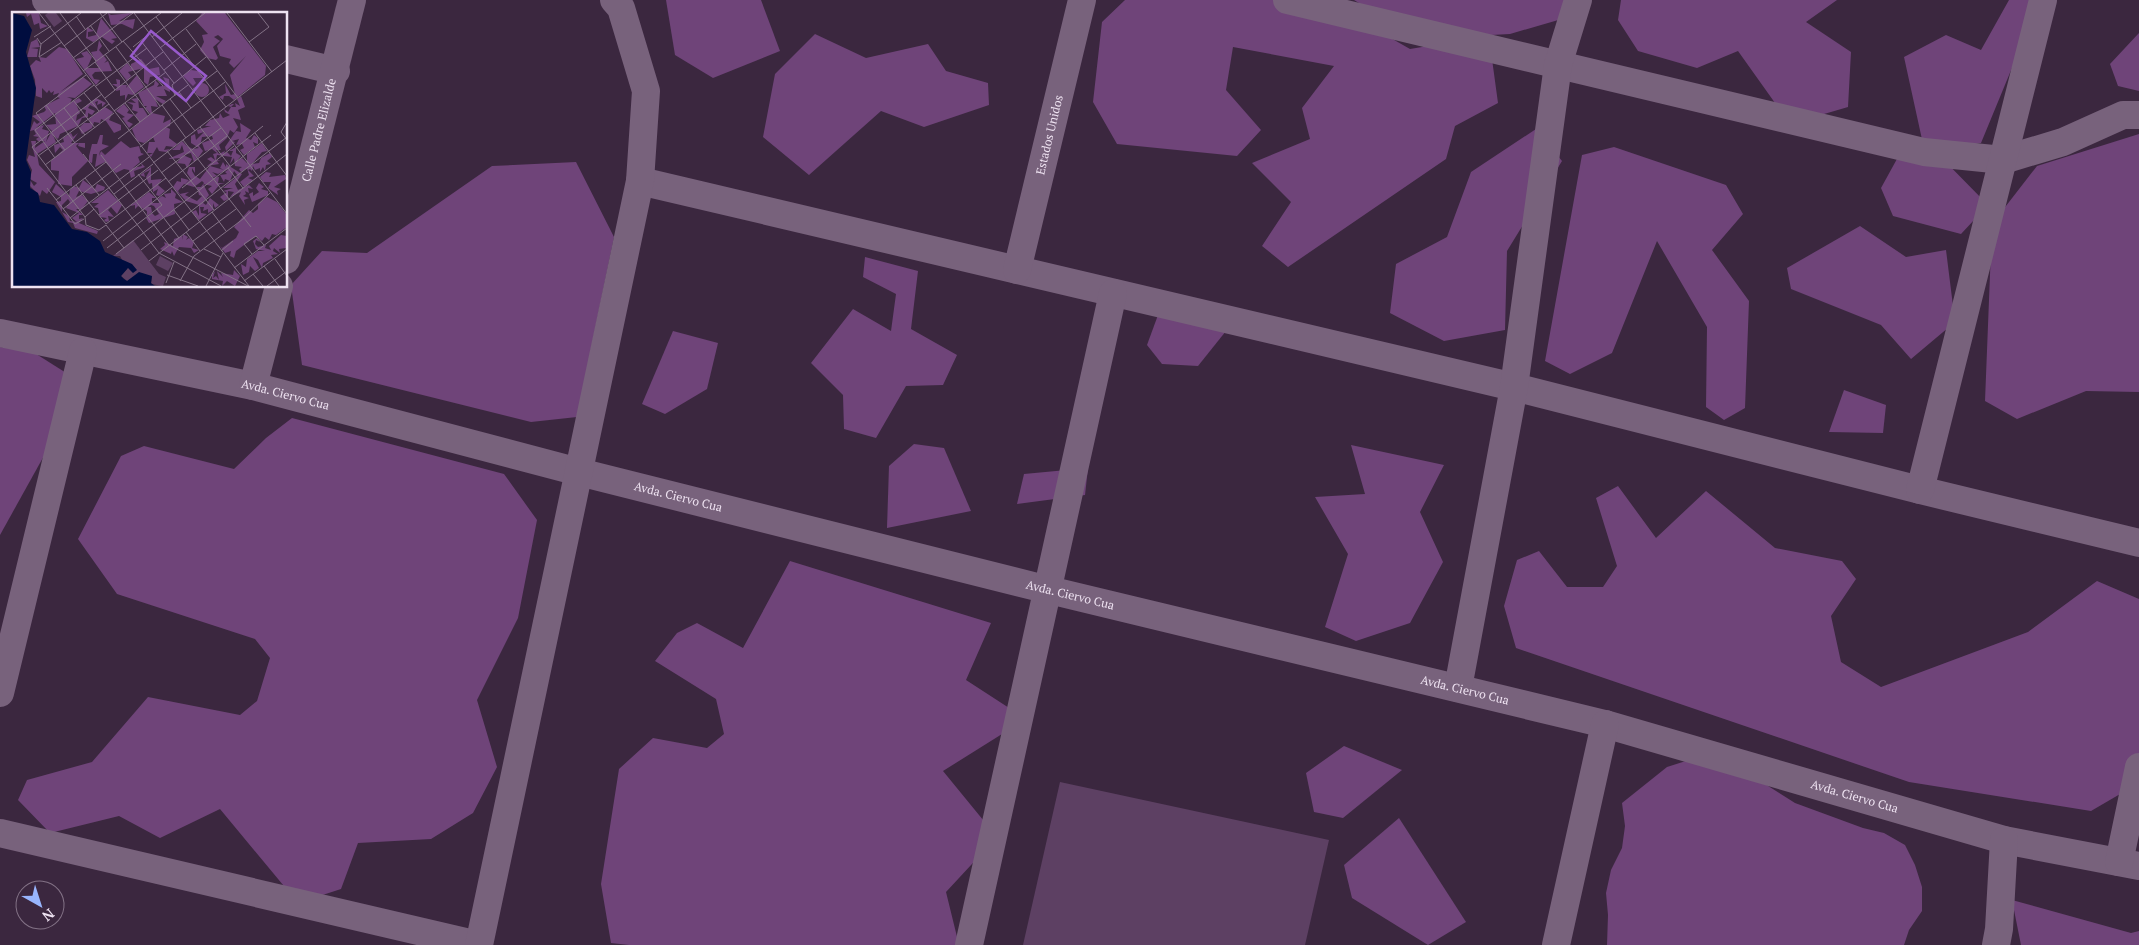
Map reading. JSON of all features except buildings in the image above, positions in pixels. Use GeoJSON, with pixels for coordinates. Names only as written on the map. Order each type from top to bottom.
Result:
{"type":"FeatureCollection","features":[{"type":"Feature","properties":{"kind":"street"},"geometry":{"type":"LineString","coordinates":[[46,0],[94,12]]}},
{"type":"Feature","properties":{"kind":"street","name":"Calle Padre Elizalde"},"geometry":{"type":"LineString","coordinates":[[288,252],[336,71],[352,0]]}},
{"type":"Feature","properties":{"kind":"street"},"geometry":{"type":"LineString","coordinates":[[0,833],[478,945],[640,181],[646,91],[620,8],[614,0]]}},
{"type":"Feature","properties":{"kind":"street","name":"Estados Unidos"},"geometry":{"type":"LineString","coordinates":[[1017,270],[1082,0]]}},
{"type":"Feature","properties":{"kind":"street"},"geometry":{"type":"LineString","coordinates":[[1287,0],[1924,152],[2003,160],[2063,142],[2123,115],[2139,115]]}},
{"type":"Feature","properties":{"kind":"street"},"geometry":{"type":"LineString","coordinates":[[1458,688],[1514,387],[1558,65],[1578,0]]}},
{"type":"Feature","properties":{"kind":"street"},"geometry":{"type":"LineString","coordinates":[[1920,490],[2042,0]]}},
{"type":"Feature","properties":{"kind":"street"},"geometry":{"type":"LineString","coordinates":[[288,59],[336,71]]}},
{"type":"Feature","properties":{"kind":"street"},"geometry":{"type":"LineString","coordinates":[[640,181],[1514,387],[1920,490],[2139,543]]}},
{"type":"Feature","properties":{"kind":"street"},"geometry":{"type":"LineString","coordinates":[[253,386],[278,288]]}},
{"type":"Feature","properties":{"kind":"street"},"geometry":{"type":"LineString","coordinates":[[970,945],[1113,293]]}},
{"type":"Feature","properties":{"kind":"street","name":"Avda. Ciervo Cua"},"geometry":{"type":"LineString","coordinates":[[0,334],[253,386],[579,472],[1049,590],[1605,724],[2004,840],[2129,864]]}},
{"type":"Feature","properties":{"kind":"street"},"geometry":{"type":"LineString","coordinates":[[0,693],[82,351]]}},
{"type":"Feature","properties":{"kind":"street"},"geometry":{"type":"LineString","coordinates":[[1556,945],[1605,724]]}},
{"type":"Feature","properties":{"kind":"street"},"geometry":{"type":"LineString","coordinates":[[2129,864],[2139,767]]}},
{"type":"Feature","properties":{"kind":"street"},"geometry":{"type":"LineString","coordinates":[[1996,945],[1999,929],[2004,840]]}},
{"type":"Feature","properties":{"kind":"shaded area"},"geometry":{"type":"Polygon","coordinates":[[[666,0],[761,0],[780,51],[713,78],[675,55],[666,0]]]}},
{"type":"Feature","properties":{"kind":"shaded area"},"geometry":{"type":"Polygon","coordinates":[[[1125,0],[1324,0],[1410,49],[1464,40],[1492,59],[1498,103],[1455,126],[1446,159],[1288,267],[1262,246],[1291,202],[1252,163],[1310,139],[1302,108],[1334,66],[1233,47],[1226,90],[1261,130],[1237,156],[1117,144],[1093,102],[1102,22],[1125,0]]]}},
{"type":"Feature","properties":{"kind":"shaded area"},"geometry":{"type":"Polygon","coordinates":[[[1354,0],[1586,0],[1572,16],[1510,34],[1417,39],[1354,0]]]}},
{"type":"Feature","properties":{"kind":"shaded area"},"geometry":{"type":"Polygon","coordinates":[[[1621,0],[1837,0],[1806,22],[1851,52],[1848,107],[1790,124],[1738,51],[1697,68],[1638,51],[1618,20],[1621,0]]]}},
{"type":"Feature","properties":{"kind":"shaded area"},"geometry":{"type":"Polygon","coordinates":[[[2009,0],[2040,0],[1981,143],[1934,150],[1988,205],[1961,234],[1893,216],[1881,188],[1903,148],[1923,144],[1904,57],[1946,35],[1981,50],[2009,0]]]}},
{"type":"Feature","properties":{"kind":"shaded area"},"geometry":{"type":"Polygon","coordinates":[[[2139,33],[2139,91],[2118,86],[2110,64],[2139,33]]]}},
{"type":"Feature","properties":{"kind":"shaded area"},"geometry":{"type":"Polygon","coordinates":[[[815,34],[866,58],[928,44],[946,71],[988,83],[989,105],[924,127],[881,111],[809,175],[763,137],[775,74],[815,34]]]}},
{"type":"Feature","properties":{"kind":"shaded area"},"geometry":{"type":"Polygon","coordinates":[[[1536,129],[1562,161],[1507,251],[1505,330],[1444,341],[1390,313],[1396,264],[1447,237],[1471,172],[1536,129]]]}},
{"type":"Feature","properties":{"kind":"shaded area"},"geometry":{"type":"Polygon","coordinates":[[[2139,134],[2139,392],[2086,391],[2017,419],[1985,401],[1992,224],[2037,166],[2139,134]]]}},
{"type":"Feature","properties":{"kind":"shaded area"},"geometry":{"type":"Polygon","coordinates":[[[1614,147],[1726,185],[1743,214],[1712,250],[1749,301],[1745,408],[1724,420],[1706,407],[1707,327],[1657,241],[1612,353],[1570,374],[1545,361],[1582,155],[1614,147]]]}},
{"type":"Feature","properties":{"kind":"shaded area"},"geometry":{"type":"Polygon","coordinates":[[[576,162],[614,237],[577,417],[531,422],[302,365],[291,285],[322,251],[367,253],[492,166],[576,162]]]}},
{"type":"Feature","properties":{"kind":"shaded area"},"geometry":{"type":"Polygon","coordinates":[[[1860,226],[1906,257],[1946,250],[1955,322],[1911,359],[1881,325],[1791,289],[1787,268],[1860,226]]]}},
{"type":"Feature","properties":{"kind":"shaded area"},"geometry":{"type":"Polygon","coordinates":[[[865,257],[918,271],[911,329],[957,355],[943,385],[906,386],[876,438],[844,429],[843,395],[811,363],[853,309],[891,331],[896,294],[863,277],[865,257]]]}},
{"type":"Feature","properties":{"kind":"shaded area"},"geometry":{"type":"Polygon","coordinates":[[[1158,315],[1226,331],[1198,366],[1162,364],[1147,345],[1158,315]]]}},
{"type":"Feature","properties":{"kind":"shaded area"},"geometry":{"type":"Polygon","coordinates":[[[673,331],[718,343],[707,389],[665,414],[642,404],[673,331]]]}},
{"type":"Feature","properties":{"kind":"shaded area"},"geometry":{"type":"Polygon","coordinates":[[[0,347],[33,352],[71,376],[75,400],[0,535],[0,347]]]}},
{"type":"Feature","properties":{"kind":"shaded area"},"geometry":{"type":"Polygon","coordinates":[[[1844,390],[1886,405],[1883,433],[1829,432],[1844,390]]]}},
{"type":"Feature","properties":{"kind":"shaded area"},"geometry":{"type":"Polygon","coordinates":[[[292,418],[504,474],[537,520],[518,618],[477,700],[497,767],[473,813],[431,839],[358,843],[341,889],[298,903],[220,809],[160,838],[119,816],[50,833],[18,800],[27,780],[92,762],[148,697],[240,715],[257,701],[270,658],[255,639],[117,594],[78,539],[121,456],[144,446],[234,469],[266,438],[292,418]]]}},
{"type":"Feature","properties":{"kind":"shaded area"},"geometry":{"type":"Polygon","coordinates":[[[914,444],[944,448],[971,511],[887,528],[889,466],[914,444]]]}},
{"type":"Feature","properties":{"kind":"shaded area"},"geometry":{"type":"Polygon","coordinates":[[[1351,445],[1444,465],[1420,512],[1443,562],[1410,623],[1356,641],[1325,627],[1348,554],[1315,497],[1365,494],[1351,445]]]}},
{"type":"Feature","properties":{"kind":"shaded area"},"geometry":{"type":"Polygon","coordinates":[[[1088,468],[1085,495],[1017,504],[1024,474],[1088,468]]]}},
{"type":"Feature","properties":{"kind":"shaded area"},"geometry":{"type":"Polygon","coordinates":[[[1618,486],[1656,538],[1706,491],[1775,548],[1842,561],[1856,579],[1831,616],[1841,662],[1881,687],[2028,632],[2097,581],[2139,599],[2139,783],[2091,811],[1909,782],[1516,648],[1504,606],[1517,560],[1539,551],[1567,587],[1603,587],[1617,566],[1596,498],[1618,486]]]}},
{"type":"Feature","properties":{"kind":"shaded area"},"geometry":{"type":"Polygon","coordinates":[[[790,561],[991,623],[966,680],[1026,719],[943,771],[997,837],[946,892],[959,945],[629,945],[611,943],[601,884],[619,769],[653,738],[707,748],[724,734],[716,699],[655,661],[677,633],[697,623],[743,648],[790,561]]]}},
{"type":"Feature","properties":{"kind":"shaded area"},"geometry":{"type":"Polygon","coordinates":[[[1344,746],[1402,770],[1343,818],[1314,812],[1306,773],[1344,746]]]}},
{"type":"Feature","properties":{"kind":"shaded area"},"geometry":{"type":"Polygon","coordinates":[[[1689,760],[1735,765],[1795,803],[1863,828],[1884,833],[1905,845],[1915,865],[1922,887],[1922,911],[1909,930],[1904,945],[1607,945],[1608,915],[1606,893],[1611,870],[1622,848],[1625,826],[1622,803],[1667,767],[1689,760]]]}},
{"type":"Feature","properties":{"kind":"shaded area"},"geometry":{"type":"Polygon","coordinates":[[[1060,782],[1329,840],[1305,945],[1023,945],[1060,782]]]}},
{"type":"Feature","properties":{"kind":"shaded area"},"geometry":{"type":"Polygon","coordinates":[[[1399,818],[1466,922],[1428,945],[1352,898],[1344,865],[1399,818]]]}},
{"type":"Feature","properties":{"kind":"shaded area"},"geometry":{"type":"Polygon","coordinates":[[[2012,900],[2131,933],[2139,931],[2139,945],[2021,945],[2012,900]]]}}]}
